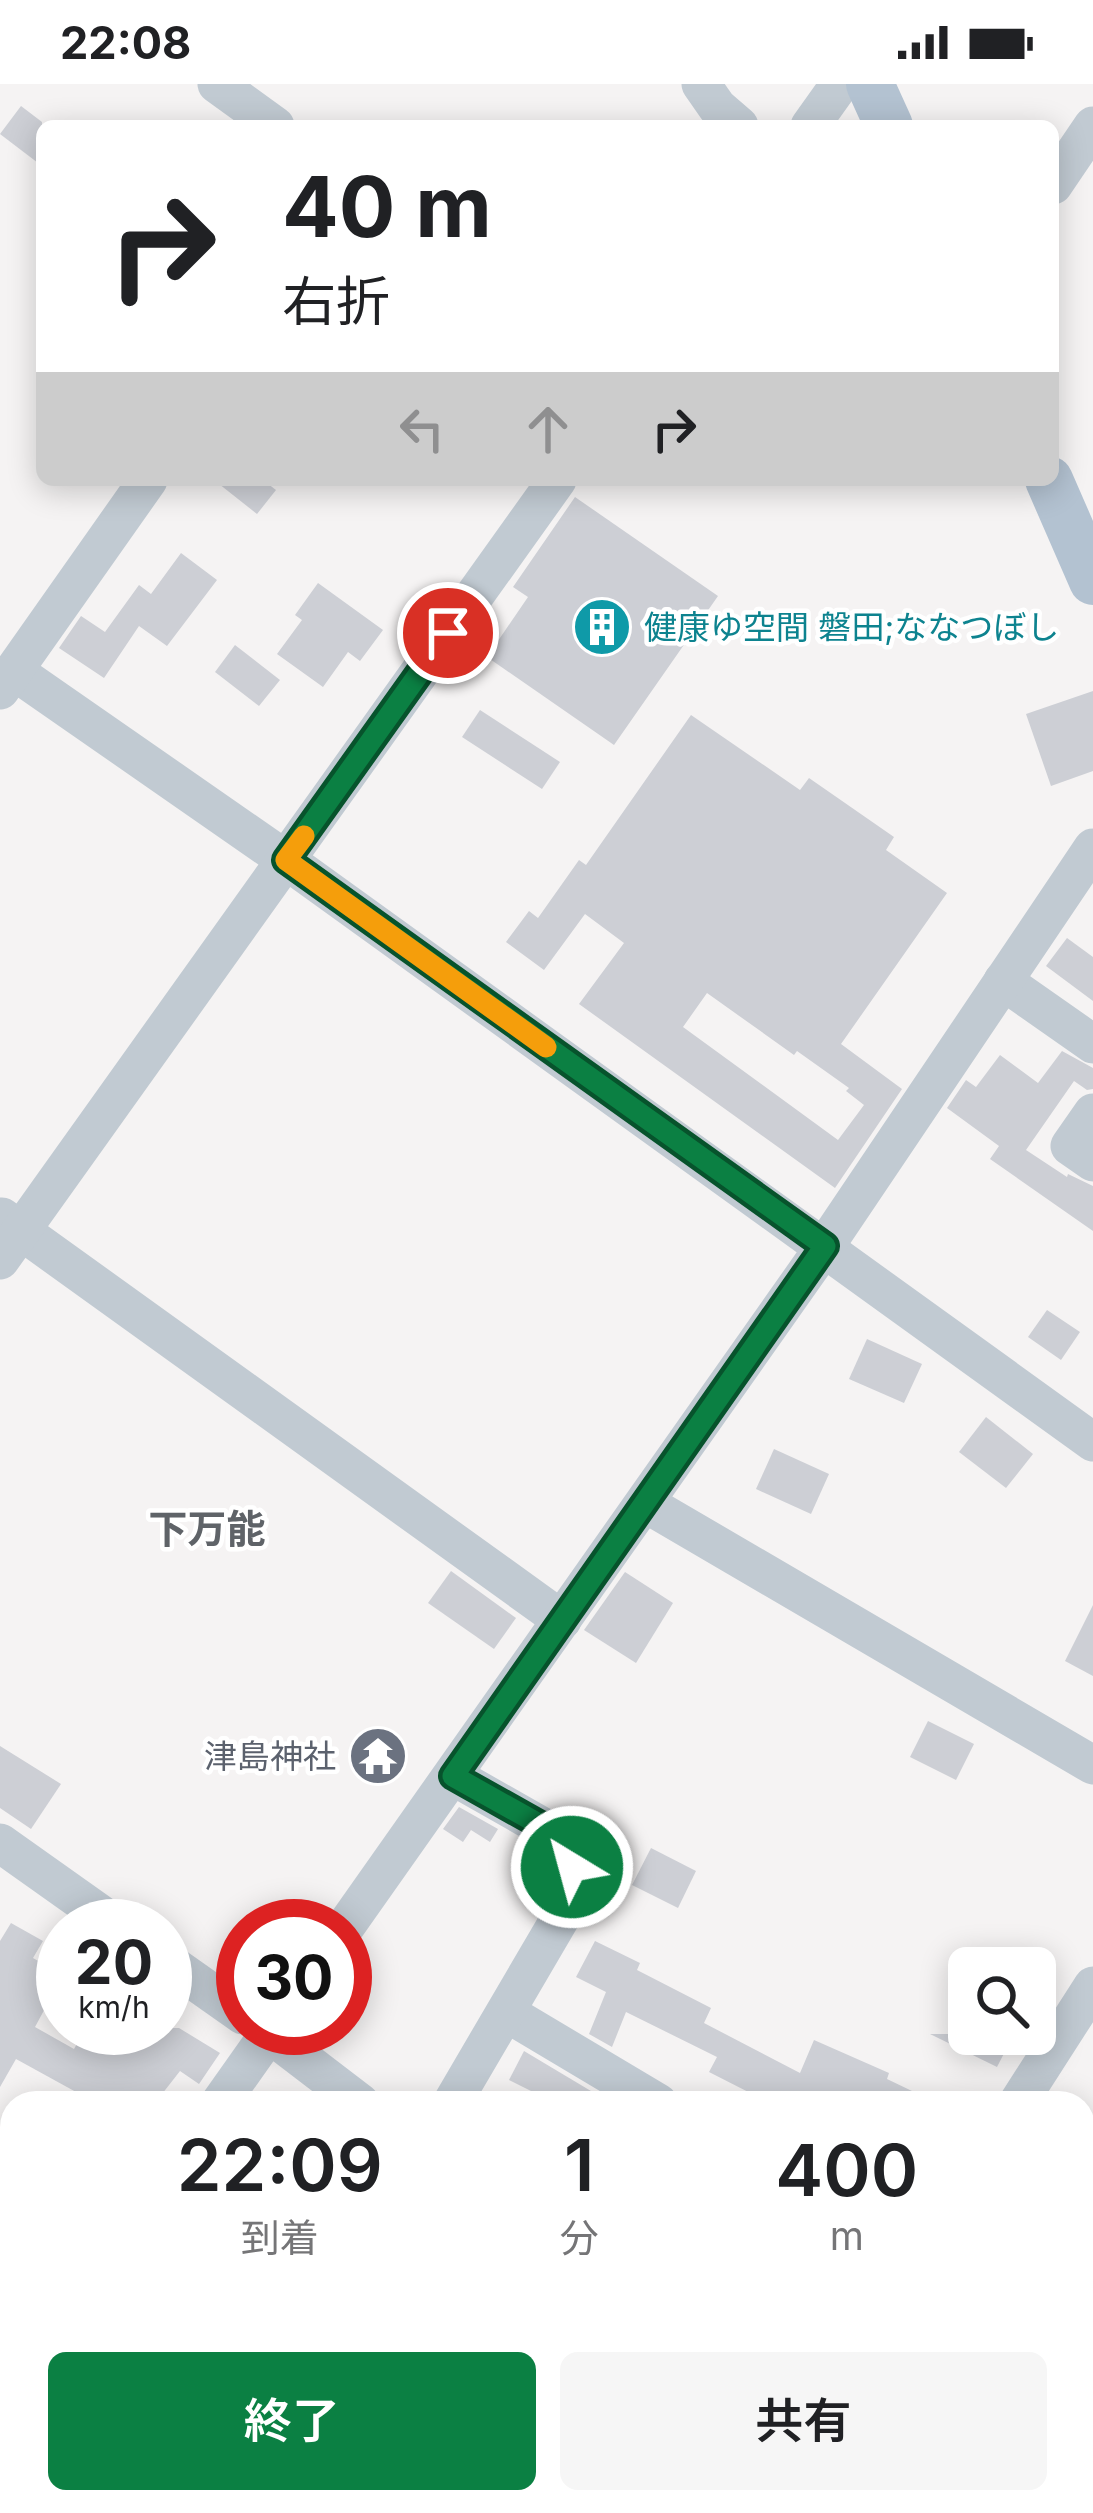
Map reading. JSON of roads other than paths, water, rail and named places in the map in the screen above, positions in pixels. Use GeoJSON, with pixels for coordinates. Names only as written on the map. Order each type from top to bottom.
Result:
{"type":"FeatureCollection","features":[{"type":"Feature","properties":{"kind":"main road"},"geometry":{"type":"LineString","coordinates":[[870,84],[886,120]]}},
{"type":"Feature","properties":{"kind":"main road"},"geometry":{"type":"LineString","coordinates":[[1052,486],[1093,581]]}},
{"type":"Feature","properties":{"kind":"street"},"geometry":{"type":"LineString","coordinates":[[701,84],[732,120]]}},
{"type":"Feature","properties":{"kind":"street"},"geometry":{"type":"LineString","coordinates":[[814,120],[840,84]]}},
{"type":"Feature","properties":{"kind":"street"},"geometry":{"type":"LineString","coordinates":[[232,89],[268,120]]}},
{"type":"Feature","properties":{"kind":"street"},"geometry":{"type":"LineString","coordinates":[[144,486],[7,680],[286,860],[1088,1429]]}},
{"type":"Feature","properties":{"kind":"street"},"geometry":{"type":"LineString","coordinates":[[553,486],[286,860],[7,1236],[562,1620]]}},
{"type":"Feature","properties":{"kind":"street"},"geometry":{"type":"LineString","coordinates":[[366,1899],[825,1246],[1093,848]]}},
{"type":"Feature","properties":{"kind":"street"},"geometry":{"type":"LineString","coordinates":[[1003,981],[1093,1044]]}},
{"type":"Feature","properties":{"kind":"street"},"geometry":{"type":"LineString","coordinates":[[1093,1112],[1070,1146],[1093,1162]]}},
{"type":"Feature","properties":{"kind":"street"},"geometry":{"type":"LineString","coordinates":[[645,1503],[1093,1765]]}},
{"type":"Feature","properties":{"kind":"street"},"geometry":{"type":"LineString","coordinates":[[453,1776],[569,1841],[575,1893],[459,2091]]}},
{"type":"Feature","properties":{"kind":"street"},"geometry":{"type":"LineString","coordinates":[[0,1843],[79,1899]]}},
{"type":"Feature","properties":{"kind":"street"},"geometry":{"type":"LineString","coordinates":[[1026,2091],[1093,1986]]}},
{"type":"Feature","properties":{"kind":"street"},"geometry":{"type":"LineString","coordinates":[[507,2013],[638,2091]]}},
{"type":"Feature","properties":{"kind":"street"},"geometry":{"type":"LineString","coordinates":[[227,2091],[246,2055]]}},
{"type":"Feature","properties":{"kind":"street"},"geometry":{"type":"LineString","coordinates":[[299,2055],[345,2091]]}},
{"type":"Feature","properties":{"kind":"place","name":"健康ゆ空間 磐田;ななつぼし"},"geometry":{"type":"Point","coordinates":[602,627]}},
{"type":"Feature","properties":{"kind":"place","name":"津島神社"},"geometry":{"type":"Point","coordinates":[378,1756]}},
{"type":"Feature","properties":{"kind":"district","name":"下万能"},"geometry":{"type":"Point","coordinates":[207,1528]}}]}
